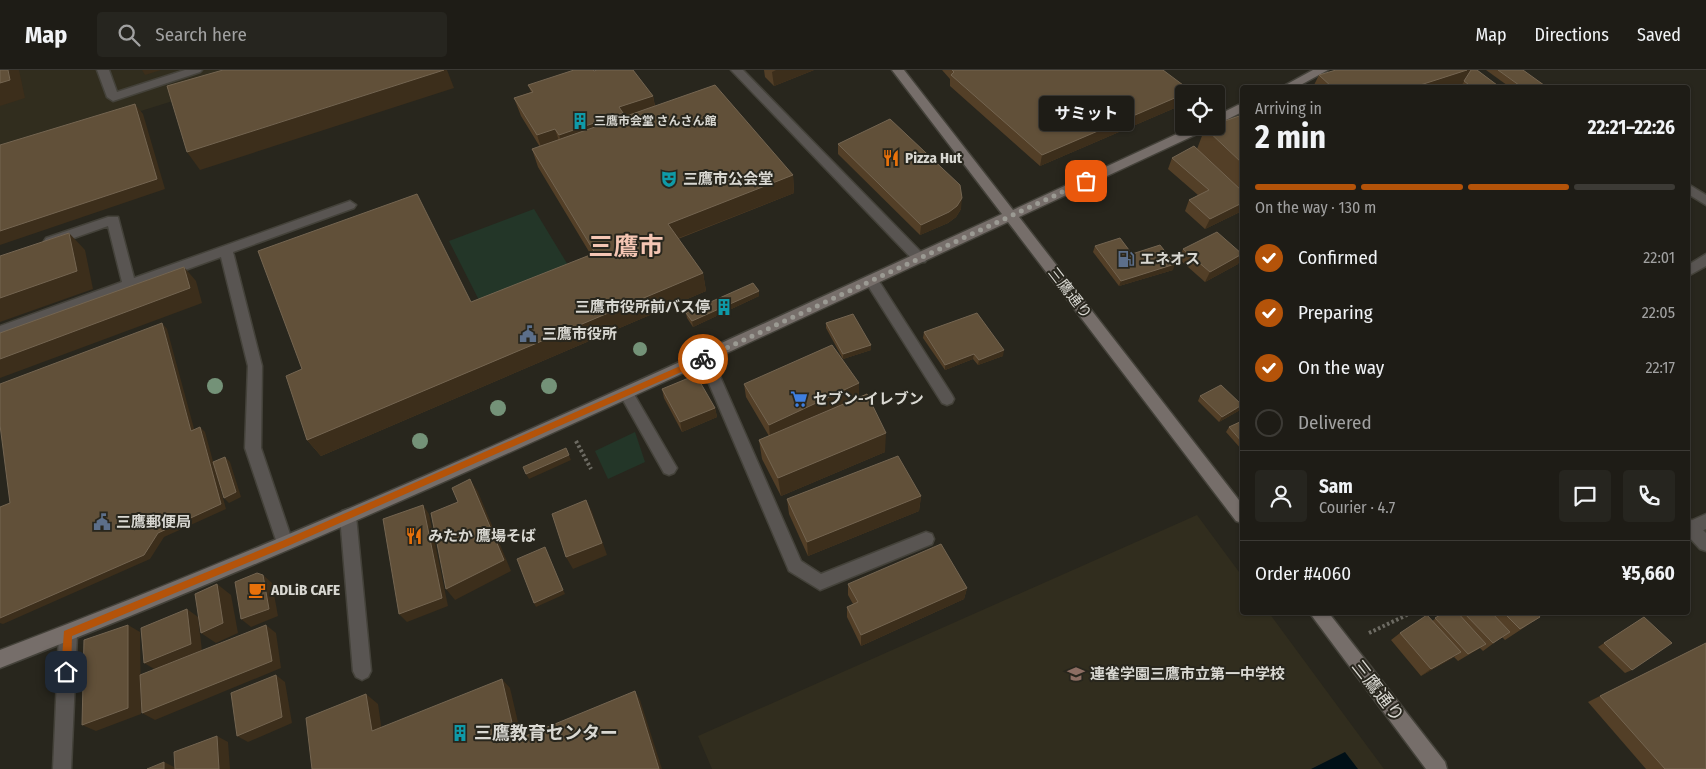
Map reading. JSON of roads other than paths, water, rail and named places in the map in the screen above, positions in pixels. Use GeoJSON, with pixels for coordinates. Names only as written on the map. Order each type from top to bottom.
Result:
{"type":"FeatureCollection","features":[{"type":"Feature","properties":{"kind":"main road","name":"三鷹通り"},"geometry":{"type":"LineString","coordinates":[[898,70],[1240,513]]}},
{"type":"Feature","properties":{"kind":"main road"},"geometry":{"type":"LineString","coordinates":[[1291,85],[1322,70]]}},
{"type":"Feature","properties":{"kind":"main road"},"geometry":{"type":"LineString","coordinates":[[1225,118],[1240,114]]}},
{"type":"Feature","properties":{"kind":"main road"},"geometry":{"type":"LineString","coordinates":[[0,660],[68,634],[285,543],[626,393],[920,259],[1185,135]]}},
{"type":"Feature","properties":{"kind":"main road","name":"三鷹通り"},"geometry":{"type":"LineString","coordinates":[[1320,615],[1438,769]]}},
{"type":"Feature","properties":{"kind":"street"},"geometry":{"type":"LineString","coordinates":[[103,70],[113,97],[196,70]]}},
{"type":"Feature","properties":{"kind":"street"},"geometry":{"type":"LineString","coordinates":[[738,70],[920,259]]}},
{"type":"Feature","properties":{"kind":"street"},"geometry":{"type":"LineString","coordinates":[[1690,189],[1706,201]]}},
{"type":"Feature","properties":{"kind":"street"},"geometry":{"type":"LineString","coordinates":[[0,332],[350,205]]}},
{"type":"Feature","properties":{"kind":"street"},"geometry":{"type":"LineString","coordinates":[[38,246],[113,220],[129,285]]}},
{"type":"Feature","properties":{"kind":"street"},"geometry":{"type":"LineString","coordinates":[[226,250],[255,366],[253,448],[285,543]]}},
{"type":"Feature","properties":{"kind":"street"},"geometry":{"type":"LineString","coordinates":[[1690,270],[1706,259]]}},
{"type":"Feature","properties":{"kind":"street"},"geometry":{"type":"LineString","coordinates":[[872,281],[947,399]]}},
{"type":"Feature","properties":{"kind":"street"},"geometry":{"type":"LineString","coordinates":[[704,358],[795,566],[820,582],[926,539]]}},
{"type":"Feature","properties":{"kind":"street"},"geometry":{"type":"LineString","coordinates":[[626,393],[670,468]]}},
{"type":"Feature","properties":{"kind":"street"},"geometry":{"type":"LineString","coordinates":[[348,516],[362,671]]}},
{"type":"Feature","properties":{"kind":"street"},"geometry":{"type":"LineString","coordinates":[[1690,527],[1706,520]]}},
{"type":"Feature","properties":{"kind":"street"},"geometry":{"type":"LineString","coordinates":[[1690,528],[1706,544]]}},
{"type":"Feature","properties":{"kind":"street"},"geometry":{"type":"LineString","coordinates":[[62,769],[68,634]]}},
{"type":"Feature","properties":{"kind":"place","name":"三鷹市会堂 さんさん館"},"geometry":{"type":"Point","coordinates":[580,121]}},
{"type":"Feature","properties":{"kind":"place","name":"Pizza Hut"},"geometry":{"type":"Point","coordinates":[891,158]}},
{"type":"Feature","properties":{"kind":"place","name":"三鷹市公会堂"},"geometry":{"type":"Point","coordinates":[669,179]}},
{"type":"Feature","properties":{"kind":"place","name":"サミット"},"geometry":{"type":"Point","coordinates":[1086,181]}},
{"type":"Feature","properties":{"kind":"place","name":"エネオス"},"geometry":{"type":"Point","coordinates":[1126,259]}},
{"type":"Feature","properties":{"kind":"place","name":"三鷹市役所前バス停"},"geometry":{"type":"Point","coordinates":[724,307]}},
{"type":"Feature","properties":{"kind":"place","name":"三鷹市役所"},"geometry":{"type":"Point","coordinates":[528,334]}},
{"type":"Feature","properties":{"kind":"place","name":"セブン-イレブン"},"geometry":{"type":"Point","coordinates":[799,399]}},
{"type":"Feature","properties":{"kind":"place","name":"三鷹郵便局"},"geometry":{"type":"Point","coordinates":[102,522]}},
{"type":"Feature","properties":{"kind":"place","name":"みたか 鷹場そば"},"geometry":{"type":"Point","coordinates":[414,536]}},
{"type":"Feature","properties":{"kind":"place","name":"ADLiB CAFE"},"geometry":{"type":"Point","coordinates":[257,590]}},
{"type":"Feature","properties":{"kind":"place","name":"連雀学園三鷹市立第一中学校"},"geometry":{"type":"Point","coordinates":[1076,674]}},
{"type":"Feature","properties":{"kind":"place","name":"三鷹教育センター"},"geometry":{"type":"Point","coordinates":[460,733]}},
{"type":"Feature","properties":{"kind":"district","name":"三鷹市"},"geometry":{"type":"Point","coordinates":[626,247]}}]}
